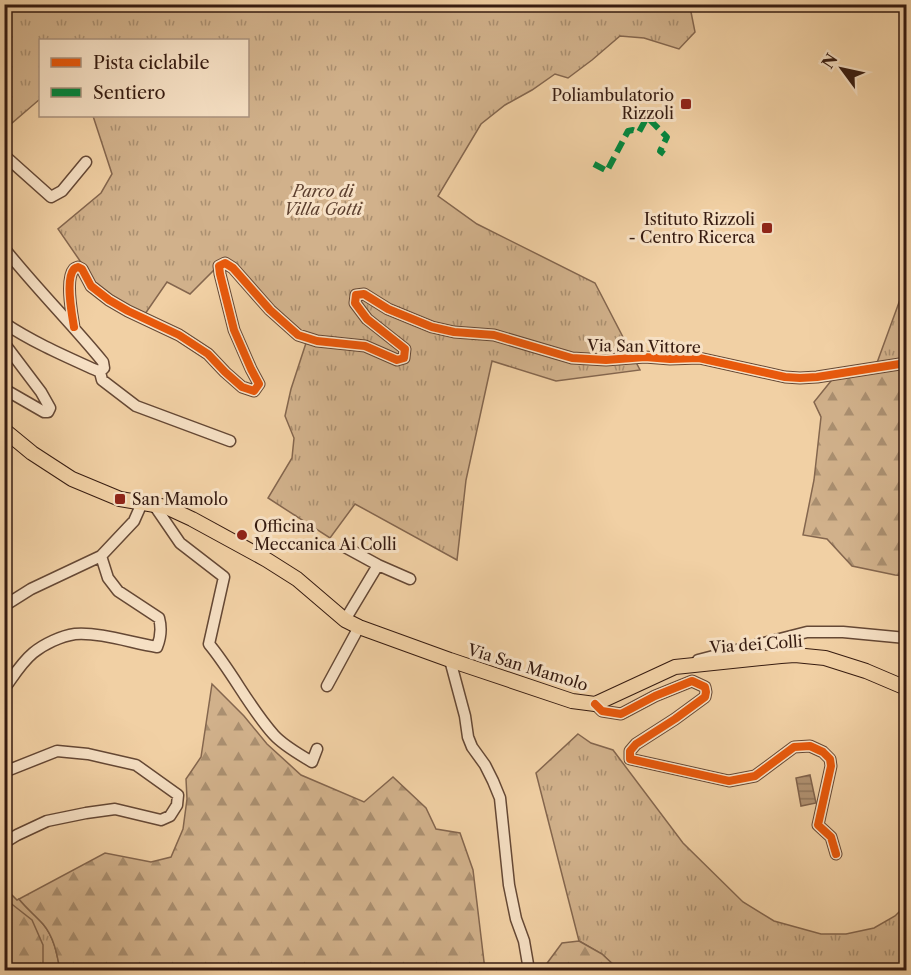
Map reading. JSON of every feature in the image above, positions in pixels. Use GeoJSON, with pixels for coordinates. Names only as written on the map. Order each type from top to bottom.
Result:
{"type":"FeatureCollection","features":[{"type":"Feature","properties":{"kind":"main road","name":"Via San Mamolo"},"geometry":{"type":"LineString","coordinates":[[4,430],[32,453],[72,480],[120,499],[166,507],[192,519],[297,579],[345,620],[450,660],[558,697],[596,704],[675,667]]}},
{"type":"Feature","properties":{"kind":"main road","name":"Via dei Colli"},"geometry":{"type":"LineString","coordinates":[[675,667],[795,655],[825,658],[867,671],[906,688]]}},
{"type":"Feature","properties":{"kind":"street"},"geometry":{"type":"LineString","coordinates":[[4,154],[51,197],[62,191],[86,162]]}},
{"type":"Feature","properties":{"kind":"street"},"geometry":{"type":"LineString","coordinates":[[4,248],[103,362],[104,368],[100,372]]}},
{"type":"Feature","properties":{"kind":"street","name":"Via San Vittore"},"geometry":{"type":"LineString","coordinates":[[74,327],[70,309],[70,284],[73,271],[78,267],[82,269],[91,286],[109,300],[179,335],[208,354],[242,387],[254,391],[259,384],[234,330],[220,274],[219,266],[225,263],[233,268],[270,310],[298,335],[317,342],[365,346],[397,360],[404,358],[405,349],[367,319],[355,303],[356,295],[364,294],[388,309],[432,327],[454,332],[494,334],[572,358],[606,360],[645,357],[699,358],[785,377],[800,378],[906,363]]}},
{"type":"Feature","properties":{"kind":"street"},"geometry":{"type":"LineString","coordinates":[[4,323],[52,350],[100,372]]}},
{"type":"Feature","properties":{"kind":"street"},"geometry":{"type":"LineString","coordinates":[[4,343],[41,392],[50,408],[48,412],[44,412],[4,389]]}},
{"type":"Feature","properties":{"kind":"street"},"geometry":{"type":"LineString","coordinates":[[100,372],[102,380],[136,406],[230,441]]}},
{"type":"Feature","properties":{"kind":"street"},"geometry":{"type":"LineString","coordinates":[[4,606],[31,589],[100,556],[148,504],[180,543],[224,577],[209,644],[257,714],[275,737],[294,752],[312,762],[317,749]]}},
{"type":"Feature","properties":{"kind":"street"},"geometry":{"type":"LineString","coordinates":[[345,547],[411,579]]}},
{"type":"Feature","properties":{"kind":"street"},"geometry":{"type":"LineString","coordinates":[[4,689],[33,653],[57,639],[75,634],[102,636],[157,646],[161,630],[159,618],[118,591],[108,578],[100,556]]}},
{"type":"Feature","properties":{"kind":"street"},"geometry":{"type":"LineString","coordinates":[[345,620],[378,565]]}},
{"type":"Feature","properties":{"kind":"street"},"geometry":{"type":"LineString","coordinates":[[327,686],[359,627]]}},
{"type":"Feature","properties":{"kind":"street"},"geometry":{"type":"LineString","coordinates":[[675,667],[807,632],[843,632],[906,638]]}},
{"type":"Feature","properties":{"kind":"street","name":"Via San Mamolo"},"geometry":{"type":"LineString","coordinates":[[450,660],[465,716],[468,737],[493,780],[500,798],[510,885],[529,970]]}},
{"type":"Feature","properties":{"kind":"street","name":"Via San Mamolo"},"geometry":{"type":"LineString","coordinates":[[596,704],[602,711],[621,714],[655,696],[692,681],[705,687],[705,696],[675,720],[636,744],[630,752],[630,759],[729,781],[755,777],[794,747],[810,747],[823,752],[830,759],[831,766],[818,825],[831,837],[836,854]]}},
{"type":"Feature","properties":{"kind":"street"},"geometry":{"type":"LineString","coordinates":[[4,772],[57,751],[88,754],[136,765],[178,795],[177,805],[170,816],[161,820],[115,809],[86,813],[47,821],[4,843]]}},
{"type":"Feature","properties":{"kind":"green space","name":"Parco di Villa Gotti"},"geometry":{"type":"Polygon","coordinates":[[[689,4],[695,32],[679,49],[644,38],[620,36],[568,78],[555,74],[505,105],[481,124],[438,196],[477,224],[595,283],[640,370],[556,381],[492,361],[466,480],[457,560],[355,504],[330,538],[268,498],[292,458],[294,438],[285,416],[306,343],[253,299],[224,260],[190,294],[167,282],[145,314],[115,299],[98,287],[58,229],[101,193],[112,174],[93,117],[249,117],[249,39],[39,39],[39,100],[5,129],[5,5],[689,4]]]}},
{"type":"Feature","properties":{"kind":"green space"},"geometry":{"type":"Polygon","coordinates":[[[905,286],[906,364],[874,371],[905,286]]]}},
{"type":"Feature","properties":{"kind":"green space"},"geometry":{"type":"Polygon","coordinates":[[[906,364],[906,576],[852,566],[827,539],[803,535],[814,480],[821,417],[814,402],[835,376],[906,364]]]}},
{"type":"Feature","properties":{"kind":"green space"},"geometry":{"type":"Polygon","coordinates":[[[212,684],[244,716],[267,744],[301,775],[364,802],[393,777],[426,808],[436,829],[460,833],[473,870],[485,970],[60,970],[50,934],[19,899],[105,853],[151,862],[171,857],[183,829],[187,799],[186,779],[201,757],[212,684]]]}},
{"type":"Feature","properties":{"kind":"green space"},"geometry":{"type":"Polygon","coordinates":[[[578,734],[591,743],[613,750],[683,843],[743,902],[774,921],[821,934],[846,934],[874,928],[895,916],[906,905],[906,970],[619,970],[602,954],[579,941],[536,773],[578,734]]]}},
{"type":"Feature","properties":{"kind":"green space"},"geometry":{"type":"Polygon","coordinates":[[[4,887],[17,900],[19,899],[47,929],[60,970],[5,970],[4,887]]]}},
{"type":"Feature","properties":{"kind":"green space"},"geometry":{"type":"Polygon","coordinates":[[[4,898],[32,920],[43,945],[43,970],[5,970],[4,898]]]}},
{"type":"Feature","properties":{"kind":"green space"},"geometry":{"type":"Polygon","coordinates":[[[579,941],[602,954],[619,970],[543,970],[562,943],[579,941]]]}},
{"type":"Feature","properties":{"kind":"shaded area"},"geometry":{"type":"Polygon","coordinates":[[[810,775],[816,803],[801,806],[796,778],[810,775]]]}},
{"type":"Feature","properties":{"kind":"marked path"},"geometry":{"type":"LineString","coordinates":[[594,164],[607,171],[628,131],[639,132],[646,119],[650,120],[667,137],[660,151],[664,154]]}},
{"type":"Feature","properties":{"kind":"cycle path"},"geometry":{"type":"LineString","coordinates":[[74,327],[70,281],[71,274],[78,267],[82,269],[91,286],[109,300],[179,335],[208,354],[242,387],[254,391],[259,384],[234,330],[220,274],[219,266],[225,263],[233,268],[270,310],[298,335],[317,341],[365,346],[397,360],[404,358],[405,349],[367,319],[355,303],[356,295],[364,294],[388,309],[432,327],[454,332],[494,335],[572,358],[606,360],[645,357],[699,358],[785,377],[800,378],[906,363]]}},
{"type":"Feature","properties":{"kind":"cycle path"},"geometry":{"type":"LineString","coordinates":[[595,704],[602,711],[621,714],[655,696],[692,681],[705,687],[705,697],[636,744],[630,751],[630,759],[729,781],[755,776],[794,747],[810,746],[823,752],[830,759],[831,766],[818,825],[831,837],[836,854]]}},
{"type":"Feature","properties":{"kind":"place","name":"Poliambulatorio Rizzoli"},"geometry":{"type":"Point","coordinates":[686,104]}},
{"type":"Feature","properties":{"kind":"place","name":"Istituto Rizzoli - Centro Ricerca"},"geometry":{"type":"Point","coordinates":[767,228]}},
{"type":"Feature","properties":{"kind":"place","name":"San Mamolo"},"geometry":{"type":"Point","coordinates":[120,499]}},
{"type":"Feature","properties":{"kind":"place","name":"Officina Meccanica Ai Colli"},"geometry":{"type":"Point","coordinates":[242,535]}}]}
